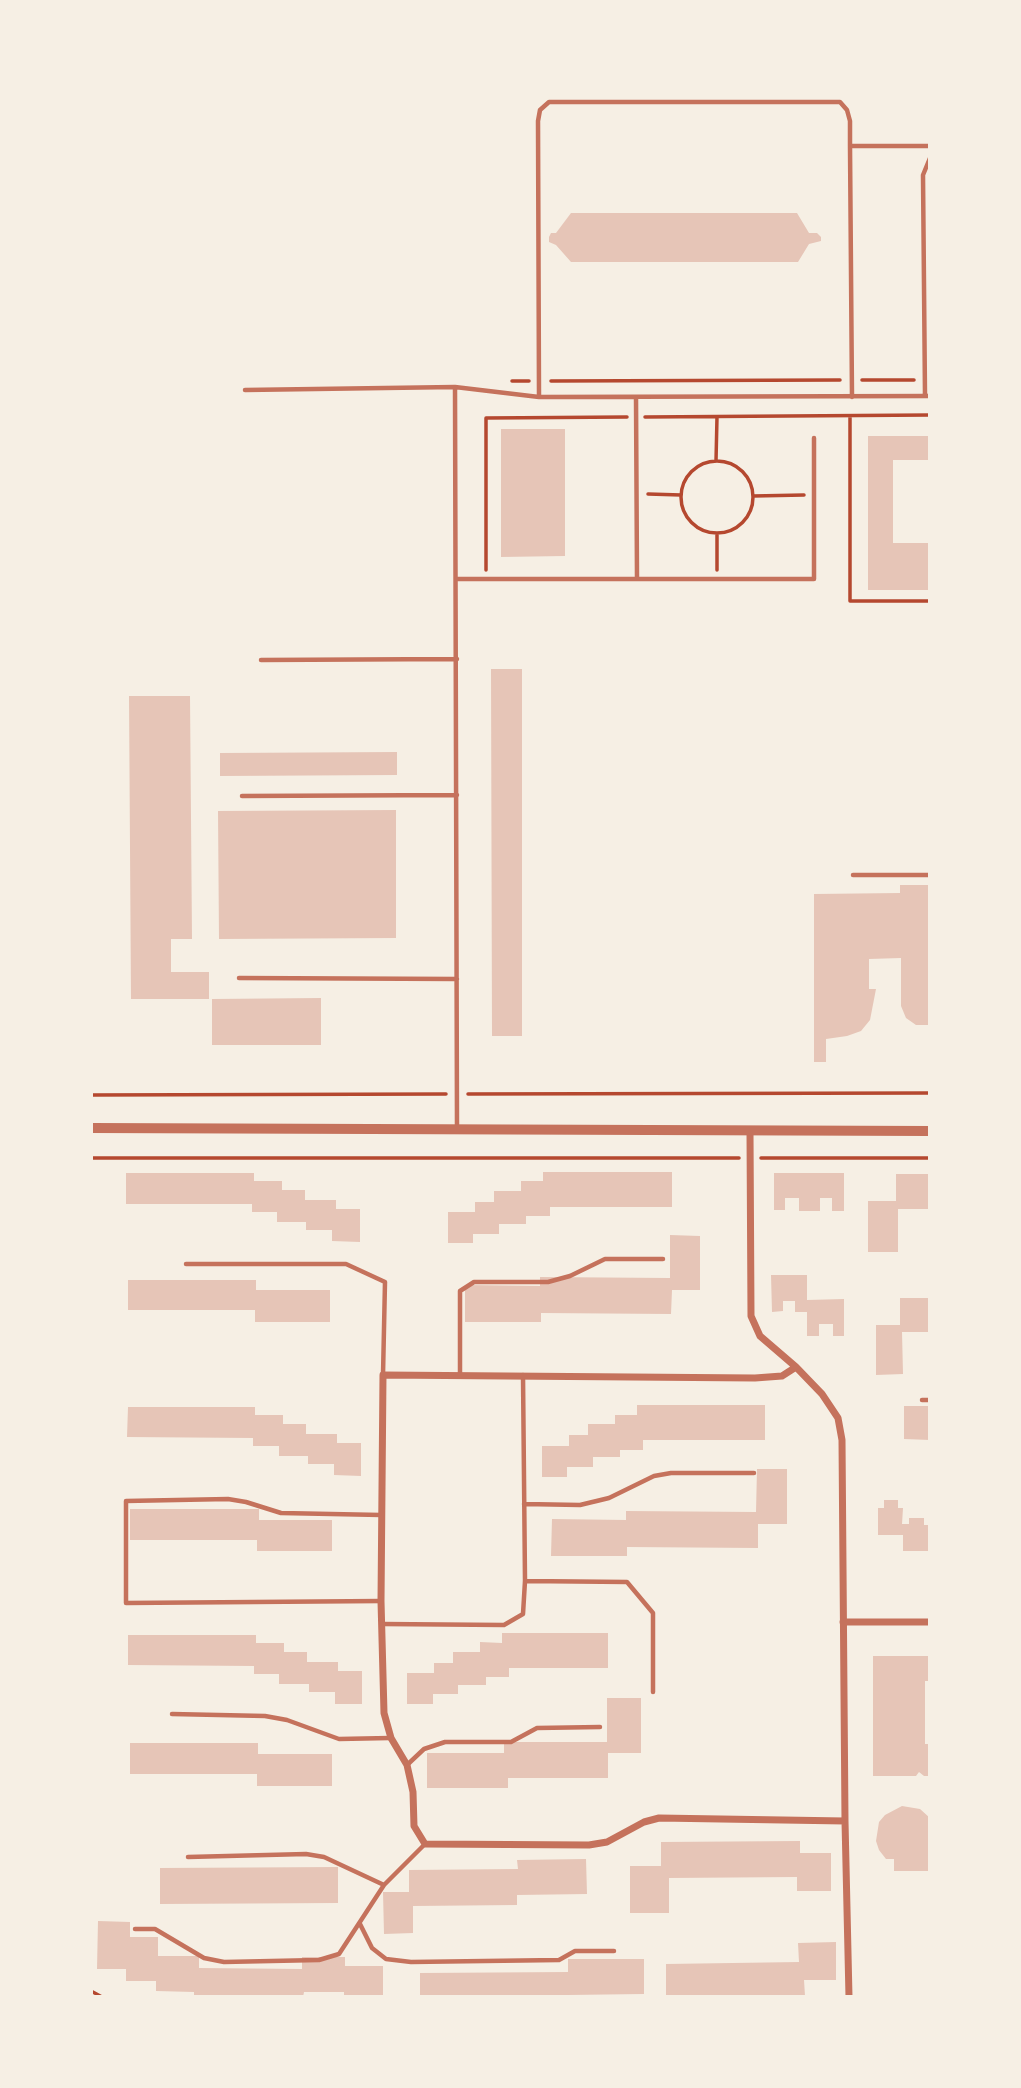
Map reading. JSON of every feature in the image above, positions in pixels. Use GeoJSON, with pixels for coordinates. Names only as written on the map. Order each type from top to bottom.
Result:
{"type":"FeatureCollection","features":[{"type":"Feature","properties":{"kind":"street"},"geometry":{"type":"LineString","coordinates":[[91,1128],[930,1131]]}},
{"type":"Feature","properties":{"kind":"street"},"geometry":{"type":"LineString","coordinates":[[750,1132],[751,1316],[760,1336],[796,1367],[822,1395],[838,1418],[842,1440],[849,1997]]}},
{"type":"Feature","properties":{"kind":"street"},"geometry":{"type":"LineString","coordinates":[[796,1367],[782,1376],[755,1378],[523,1374],[383,1375],[384,1713],[391,1738],[407,1765],[413,1792],[414,1826],[425,1844],[589,1845],[607,1842],[644,1822],[659,1818],[845,1821]]}},
{"type":"Feature","properties":{"kind":"street"},"geometry":{"type":"LineString","coordinates":[[843,1622],[930,1622]]}},
{"type":"Feature","properties":{"kind":"lane"},"geometry":{"type":"LineString","coordinates":[[539,397],[540,110],[549,102],[840,102],[847,110],[850,121],[852,397]]}},
{"type":"Feature","properties":{"kind":"lane"},"geometry":{"type":"LineString","coordinates":[[850,146],[930,146]]}},
{"type":"Feature","properties":{"kind":"lane"},"geometry":{"type":"LineString","coordinates":[[245,390],[455,387],[539,397],[928,396],[925,380],[923,175],[930,158]]}},
{"type":"Feature","properties":{"kind":"lane"},"geometry":{"type":"LineString","coordinates":[[455,387],[457,1131]]}},
{"type":"Feature","properties":{"kind":"lane"},"geometry":{"type":"LineString","coordinates":[[636,397],[636,579]]}},
{"type":"Feature","properties":{"kind":"lane"},"geometry":{"type":"LineString","coordinates":[[457,579],[814,579],[814,438]]}},
{"type":"Feature","properties":{"kind":"lane"},"geometry":{"type":"LineString","coordinates":[[261,660],[457,659]]}},
{"type":"Feature","properties":{"kind":"lane"},"geometry":{"type":"LineString","coordinates":[[242,796],[457,795]]}},
{"type":"Feature","properties":{"kind":"lane"},"geometry":{"type":"LineString","coordinates":[[853,875],[930,875]]}},
{"type":"Feature","properties":{"kind":"lane"},"geometry":{"type":"LineString","coordinates":[[239,978],[457,979]]}},
{"type":"Feature","properties":{"kind":"lane"},"geometry":{"type":"LineString","coordinates":[[460,1374],[460,1291],[474,1282],[548,1282],[570,1276],[605,1259],[663,1259]]}},
{"type":"Feature","properties":{"kind":"lane"},"geometry":{"type":"LineString","coordinates":[[186,1264],[346,1264],[385,1282],[383,1375]]}},
{"type":"Feature","properties":{"kind":"lane"},"geometry":{"type":"LineString","coordinates":[[382,1624],[505,1625],[523,1614],[523,1374]]}},
{"type":"Feature","properties":{"kind":"lane"},"geometry":{"type":"LineString","coordinates":[[922,1400],[930,1400]]}},
{"type":"Feature","properties":{"kind":"lane"},"geometry":{"type":"LineString","coordinates":[[524,1504],[580,1505],[609,1498],[654,1476],[671,1473],[754,1474]]}},
{"type":"Feature","properties":{"kind":"lane"},"geometry":{"type":"LineString","coordinates":[[382,1515],[281,1513],[228,1499],[126,1501],[126,1603],[382,1601]]}},
{"type":"Feature","properties":{"kind":"lane"},"geometry":{"type":"LineString","coordinates":[[525,1581],[627,1582],[653,1613],[653,1692]]}},
{"type":"Feature","properties":{"kind":"lane"},"geometry":{"type":"LineString","coordinates":[[173,1714],[265,1716],[286,1720],[339,1739],[391,1738]]}},
{"type":"Feature","properties":{"kind":"lane"},"geometry":{"type":"LineString","coordinates":[[407,1765],[424,1749],[445,1742],[511,1742],[537,1728],[600,1727]]}},
{"type":"Feature","properties":{"kind":"lane"},"geometry":{"type":"LineString","coordinates":[[135,1929],[155,1929],[204,1958],[224,1962],[319,1960],[339,1954],[384,1885],[425,1844]]}},
{"type":"Feature","properties":{"kind":"lane"},"geometry":{"type":"LineString","coordinates":[[188,1857],[306,1854],[324,1857],[384,1885]]}},
{"type":"Feature","properties":{"kind":"lane"},"geometry":{"type":"LineString","coordinates":[[360,1924],[372,1948],[386,1959],[411,1962],[559,1960],[575,1951],[614,1951]]}},
{"type":"Feature","properties":{"kind":"path"},"geometry":{"type":"LineString","coordinates":[[501,381],[925,380]]}},
{"type":"Feature","properties":{"kind":"path"},"geometry":{"type":"LineString","coordinates":[[716,461],[717,416]]}},
{"type":"Feature","properties":{"kind":"path"},"geometry":{"type":"LineString","coordinates":[[850,416],[850,601],[930,601]]}},
{"type":"Feature","properties":{"kind":"path"},"geometry":{"type":"LineString","coordinates":[[716,461],[738,467],[746,475],[753,496],[752,508],[747,518],[738,526],[717,533],[695,526],[682,506],[681,495],[683,484],[696,467],[716,461]]}},
{"type":"Feature","properties":{"kind":"path"},"geometry":{"type":"LineString","coordinates":[[636,494],[681,495]]}},
{"type":"Feature","properties":{"kind":"path"},"geometry":{"type":"LineString","coordinates":[[753,496],[813,495]]}},
{"type":"Feature","properties":{"kind":"path"},"geometry":{"type":"LineString","coordinates":[[716,579],[717,533]]}},
{"type":"Feature","properties":{"kind":"path"},"geometry":{"type":"LineString","coordinates":[[91,1095],[930,1093]]}},
{"type":"Feature","properties":{"kind":"path"},"geometry":{"type":"LineString","coordinates":[[91,1158],[930,1158]]}},
{"type":"Feature","properties":{"kind":"path"},"geometry":{"type":"LineString","coordinates":[[91,1991],[102,1997]]}},
{"type":"Feature","properties":{"kind":"building"},"geometry":{"type":"Polygon","coordinates":[[[571,213],[797,213],[809,233],[817,233],[821,241],[809,244],[798,262],[571,262],[556,245],[549,242],[549,237],[551,233],[556,233],[571,213]]]}},
{"type":"Feature","properties":{"kind":"building"},"geometry":{"type":"Polygon","coordinates":[[[501,429],[565,429],[565,556],[501,557],[501,429]]]}},
{"type":"Feature","properties":{"kind":"building"},"geometry":{"type":"Polygon","coordinates":[[[868,436],[930,436],[930,460],[893,460],[893,543],[930,543],[930,590],[868,590],[868,436]]]}},
{"type":"Feature","properties":{"kind":"building"},"geometry":{"type":"Polygon","coordinates":[[[491,669],[522,669],[522,1036],[492,1036],[491,669]]]}},
{"type":"Feature","properties":{"kind":"building"},"geometry":{"type":"Polygon","coordinates":[[[129,696],[190,696],[192,939],[171,939],[171,972],[209,972],[209,999],[131,999],[129,696]]]}},
{"type":"Feature","properties":{"kind":"building"},"geometry":{"type":"Polygon","coordinates":[[[397,752],[397,775],[220,776],[220,753],[397,752]]]}},
{"type":"Feature","properties":{"kind":"building"},"geometry":{"type":"Polygon","coordinates":[[[396,810],[396,938],[219,939],[218,811],[396,810]]]}},
{"type":"Feature","properties":{"kind":"building"},"geometry":{"type":"Polygon","coordinates":[[[900,885],[930,885],[930,1025],[916,1025],[906,1018],[901,1006],[901,958],[869,959],[869,989],[876,989],[870,1020],[861,1031],[826,1039],[826,1062],[814,1062],[814,894],[900,893],[900,885]]]}},
{"type":"Feature","properties":{"kind":"building"},"geometry":{"type":"Polygon","coordinates":[[[321,998],[321,1045],[212,1045],[212,999],[321,998]]]}},
{"type":"Feature","properties":{"kind":"building"},"geometry":{"type":"Polygon","coordinates":[[[543,1172],[672,1172],[672,1207],[550,1207],[550,1216],[526,1216],[526,1224],[499,1224],[499,1234],[473,1234],[473,1243],[448,1243],[448,1212],[475,1212],[475,1202],[494,1202],[494,1191],[521,1191],[521,1181],[543,1181],[543,1172]]]}},
{"type":"Feature","properties":{"kind":"building"},"geometry":{"type":"Polygon","coordinates":[[[126,1173],[254,1173],[254,1181],[282,1181],[282,1190],[305,1190],[305,1200],[336,1200],[336,1209],[360,1209],[360,1242],[332,1241],[332,1230],[306,1230],[306,1222],[277,1222],[277,1212],[252,1212],[252,1204],[126,1204],[126,1173]]]}},
{"type":"Feature","properties":{"kind":"building"},"geometry":{"type":"Polygon","coordinates":[[[774,1173],[844,1173],[844,1211],[832,1211],[832,1198],[820,1198],[820,1211],[799,1211],[799,1198],[785,1198],[785,1210],[774,1210],[774,1173]]]}},
{"type":"Feature","properties":{"kind":"building"},"geometry":{"type":"Polygon","coordinates":[[[896,1174],[930,1174],[930,1209],[898,1209],[898,1252],[868,1252],[868,1201],[896,1201],[896,1174]]]}},
{"type":"Feature","properties":{"kind":"building"},"geometry":{"type":"Polygon","coordinates":[[[670,1235],[700,1236],[700,1290],[672,1290],[671,1314],[541,1313],[541,1322],[465,1322],[465,1285],[540,1286],[540,1277],[670,1278],[670,1235]]]}},
{"type":"Feature","properties":{"kind":"building"},"geometry":{"type":"Polygon","coordinates":[[[771,1275],[807,1275],[807,1300],[844,1299],[844,1336],[833,1336],[833,1324],[819,1324],[819,1336],[807,1336],[807,1312],[795,1312],[795,1301],[783,1301],[783,1311],[772,1312],[771,1275]]]}},
{"type":"Feature","properties":{"kind":"building"},"geometry":{"type":"Polygon","coordinates":[[[128,1280],[256,1280],[256,1290],[330,1290],[330,1322],[255,1322],[255,1310],[128,1310],[128,1280]]]}},
{"type":"Feature","properties":{"kind":"building"},"geometry":{"type":"Polygon","coordinates":[[[900,1298],[930,1298],[930,1332],[902,1332],[903,1374],[876,1375],[876,1325],[900,1325],[900,1298]]]}},
{"type":"Feature","properties":{"kind":"building"},"geometry":{"type":"Polygon","coordinates":[[[637,1405],[765,1405],[765,1440],[643,1440],[643,1450],[620,1450],[620,1457],[593,1457],[593,1467],[567,1467],[567,1477],[542,1477],[542,1446],[569,1446],[569,1435],[588,1435],[588,1424],[615,1424],[615,1415],[637,1415],[637,1405]]]}},
{"type":"Feature","properties":{"kind":"building"},"geometry":{"type":"Polygon","coordinates":[[[904,1406],[930,1406],[930,1440],[904,1439],[904,1406]]]}},
{"type":"Feature","properties":{"kind":"building"},"geometry":{"type":"Polygon","coordinates":[[[128,1407],[255,1407],[255,1415],[283,1415],[283,1424],[306,1424],[306,1434],[337,1434],[337,1443],[361,1443],[361,1476],[334,1475],[334,1464],[308,1464],[308,1456],[279,1456],[279,1446],[253,1446],[253,1438],[127,1437],[128,1407]]]}},
{"type":"Feature","properties":{"kind":"building"},"geometry":{"type":"Polygon","coordinates":[[[757,1469],[787,1469],[787,1524],[758,1524],[758,1548],[627,1547],[627,1556],[551,1556],[552,1519],[626,1520],[626,1511],[756,1512],[757,1469]]]}},
{"type":"Feature","properties":{"kind":"building"},"geometry":{"type":"Polygon","coordinates":[[[884,1500],[898,1500],[898,1508],[903,1508],[902,1524],[909,1524],[909,1518],[924,1518],[924,1525],[929,1525],[930,1551],[903,1551],[903,1535],[878,1535],[878,1508],[884,1508],[884,1500]]]}},
{"type":"Feature","properties":{"kind":"building"},"geometry":{"type":"Polygon","coordinates":[[[130,1509],[259,1509],[259,1520],[332,1520],[332,1551],[257,1551],[257,1540],[130,1540],[130,1509]]]}},
{"type":"Feature","properties":{"kind":"building"},"geometry":{"type":"Polygon","coordinates":[[[502,1633],[608,1633],[608,1668],[509,1668],[509,1677],[486,1677],[486,1685],[458,1685],[458,1694],[433,1694],[433,1704],[407,1704],[407,1673],[434,1673],[434,1663],[453,1663],[453,1652],[480,1652],[480,1642],[502,1643],[502,1633]]]}},
{"type":"Feature","properties":{"kind":"building"},"geometry":{"type":"Polygon","coordinates":[[[128,1635],[256,1635],[256,1643],[284,1643],[284,1652],[307,1652],[307,1662],[338,1662],[338,1671],[362,1671],[362,1704],[335,1704],[335,1692],[309,1692],[309,1684],[279,1684],[279,1674],[254,1674],[254,1666],[128,1665],[128,1635]]]}},
{"type":"Feature","properties":{"kind":"building"},"geometry":{"type":"Polygon","coordinates":[[[873,1656],[930,1656],[930,1681],[925,1681],[925,1744],[930,1744],[930,1776],[919,1772],[916,1776],[873,1776],[873,1656]]]}},
{"type":"Feature","properties":{"kind":"building"},"geometry":{"type":"Polygon","coordinates":[[[607,1698],[641,1698],[641,1753],[608,1753],[608,1778],[508,1778],[508,1788],[427,1788],[427,1753],[504,1753],[504,1742],[607,1742],[607,1698]]]}},
{"type":"Feature","properties":{"kind":"building"},"geometry":{"type":"Polygon","coordinates":[[[130,1743],[258,1743],[258,1754],[332,1754],[332,1786],[257,1786],[257,1774],[130,1774],[130,1743]]]}},
{"type":"Feature","properties":{"kind":"building"},"geometry":{"type":"Polygon","coordinates":[[[902,1806],[920,1809],[930,1818],[930,1871],[894,1871],[894,1859],[886,1859],[879,1850],[876,1841],[879,1822],[885,1815],[902,1806]]]}},
{"type":"Feature","properties":{"kind":"building"},"geometry":{"type":"Polygon","coordinates":[[[800,1841],[800,1853],[831,1853],[831,1891],[797,1891],[797,1877],[669,1878],[669,1913],[630,1913],[630,1866],[661,1866],[661,1842],[800,1841]]]}},
{"type":"Feature","properties":{"kind":"building"},"geometry":{"type":"Polygon","coordinates":[[[586,1859],[587,1894],[517,1895],[517,1905],[413,1906],[413,1933],[384,1934],[383,1892],[409,1892],[409,1870],[518,1869],[517,1860],[586,1859]]]}},
{"type":"Feature","properties":{"kind":"building"},"geometry":{"type":"Polygon","coordinates":[[[338,1867],[338,1903],[160,1904],[160,1868],[338,1867]]]}},
{"type":"Feature","properties":{"kind":"building"},"geometry":{"type":"Polygon","coordinates":[[[98,1921],[130,1922],[130,1937],[158,1937],[158,1956],[199,1956],[199,1968],[302,1969],[302,1957],[345,1957],[345,1966],[383,1966],[383,1997],[344,1997],[344,1992],[304,1992],[303,1997],[194,1997],[194,1992],[156,1991],[156,1981],[126,1981],[126,1969],[97,1969],[98,1921]]]}},
{"type":"Feature","properties":{"kind":"building"},"geometry":{"type":"Polygon","coordinates":[[[836,1942],[836,1980],[804,1980],[805,1996],[666,1997],[666,1964],[799,1962],[798,1943],[836,1942]]]}},
{"type":"Feature","properties":{"kind":"building"},"geometry":{"type":"Polygon","coordinates":[[[568,1959],[644,1959],[644,1994],[420,1997],[420,1973],[568,1972],[568,1959]]]}}]}
